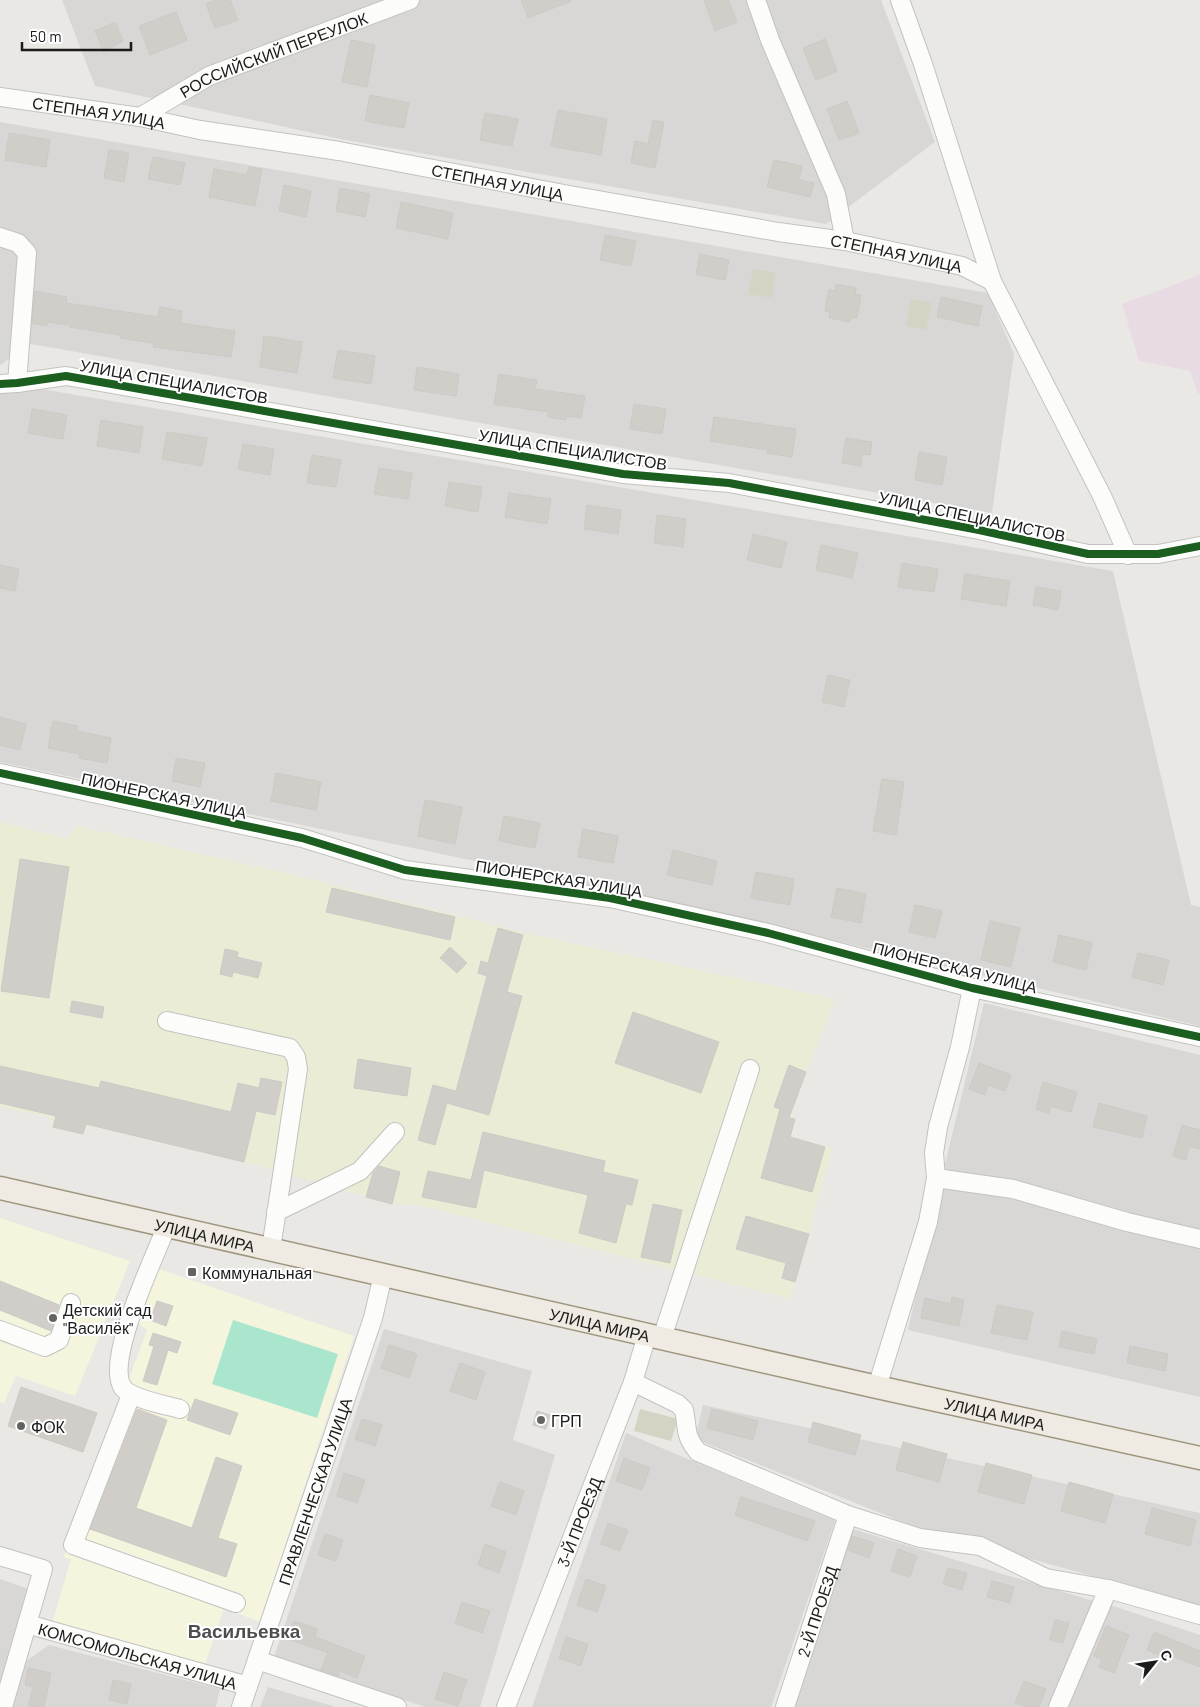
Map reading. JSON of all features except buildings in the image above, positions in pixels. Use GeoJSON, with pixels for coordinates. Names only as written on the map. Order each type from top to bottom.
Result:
{"type":"FeatureCollection","features":[{"type":"Feature","properties":{"kind":"main road","name":"УЛИЦА МИРА"},"geometry":{"type":"LineString","coordinates":[[0,1188],[1200,1458]]}},
{"type":"Feature","properties":{"kind":"street","name":"РОССИЙСКИЙ ПЕРЕУЛОК"},"geometry":{"type":"LineString","coordinates":[[140,117],[210,76],[410,0]]}},
{"type":"Feature","properties":{"kind":"street"},"geometry":{"type":"LineString","coordinates":[[756,0],[770,40],[836,194],[845,241]]}},
{"type":"Feature","properties":{"kind":"street"},"geometry":{"type":"LineString","coordinates":[[900,0],[992,281],[1102,496],[1128,555]]}},
{"type":"Feature","properties":{"kind":"street","name":"СТЕПНАЯ УЛИЦА"},"geometry":{"type":"LineString","coordinates":[[0,97],[140,117],[200,130],[339,151],[778,232],[845,241],[962,266],[992,281]]}},
{"type":"Feature","properties":{"kind":"street"},"geometry":{"type":"LineString","coordinates":[[0,237],[18,243],[27,253],[8,384]]}},
{"type":"Feature","properties":{"kind":"street","name":"УЛИЦА СПЕЦИАЛИСТОВ"},"geometry":{"type":"LineString","coordinates":[[8,384],[66,376],[623,474],[729,482],[979,530],[1088,554],[1158,554],[1200,546]]}},
{"type":"Feature","properties":{"kind":"street","name":"ПИОНЕРСКАЯ УЛИЦА"},"geometry":{"type":"LineString","coordinates":[[0,773],[302,838],[405,870],[610,898],[768,933],[972,988],[1200,1037]]}},
{"type":"Feature","properties":{"kind":"street"},"geometry":{"type":"LineString","coordinates":[[878,1387],[928,1222],[936,1178],[934,1153],[938,1127],[960,1046],[972,988]]}},
{"type":"Feature","properties":{"kind":"street"},"geometry":{"type":"LineString","coordinates":[[167,1021],[290,1048],[296,1057],[298,1069],[271,1249]]}},
{"type":"Feature","properties":{"kind":"street","name":"3-Й ПРОЕЗД"},"geometry":{"type":"LineString","coordinates":[[506,1707],[633,1382],[655,1336],[750,1069]]}},
{"type":"Feature","properties":{"kind":"street"},"geometry":{"type":"LineString","coordinates":[[276,1212],[360,1171],[395,1132]]}},
{"type":"Feature","properties":{"kind":"street"},"geometry":{"type":"LineString","coordinates":[[936,1178],[1013,1189],[1127,1222],[1200,1239]]}},
{"type":"Feature","properties":{"kind":"street"},"geometry":{"type":"LineString","coordinates":[[167,1226],[122,1341],[118,1363],[123,1388],[131,1395],[180,1409]]}},
{"type":"Feature","properties":{"kind":"street","name":"ПРАВЛЕНЧЕСКАЯ УЛИЦА"},"geometry":{"type":"LineString","coordinates":[[241,1707],[373,1318],[383,1274]]}},
{"type":"Feature","properties":{"kind":"street"},"geometry":{"type":"LineString","coordinates":[[0,1330],[46,1347],[59,1340],[71,1303]]}},
{"type":"Feature","properties":{"kind":"street"},"geometry":{"type":"LineString","coordinates":[[633,1382],[678,1404],[684,1410],[685,1430],[689,1441],[698,1452],[848,1515],[920,1538],[980,1546],[1046,1578],[1108,1589],[1200,1615]]}},
{"type":"Feature","properties":{"kind":"street"},"geometry":{"type":"LineString","coordinates":[[131,1395],[72,1545],[236,1603]]}},
{"type":"Feature","properties":{"kind":"street","name":"2-Й ПРОЕЗД"},"geometry":{"type":"LineString","coordinates":[[785,1707],[848,1515]]}},
{"type":"Feature","properties":{"kind":"street"},"geometry":{"type":"LineString","coordinates":[[0,1556],[43,1569],[27,1624],[7,1667],[3,1707]]}},
{"type":"Feature","properties":{"kind":"street"},"geometry":{"type":"LineString","coordinates":[[1058,1707],[1108,1589]]}},
{"type":"Feature","properties":{"kind":"street","name":"КОМСОМОЛЬСКАЯ УЛИЦА"},"geometry":{"type":"LineString","coordinates":[[27,1624],[248,1686]]}},
{"type":"Feature","properties":{"kind":"street","name":"КОМСОМОЛЬСКАЯ УЛИЦА"},"geometry":{"type":"LineString","coordinates":[[257,1660],[397,1707]]}},
{"type":"Feature","properties":{"kind":"shaded area"},"geometry":{"type":"Polygon","coordinates":[[[62,0],[881,0],[935,142],[826,224],[345,140],[95,86],[62,0]]]}},
{"type":"Feature","properties":{"kind":"shaded area"},"geometry":{"type":"Polygon","coordinates":[[[0,122],[988,293],[1014,354],[992,513],[31,344],[0,365],[0,122]]]}},
{"type":"Feature","properties":{"kind":"shaded area"},"geometry":{"type":"Polygon","coordinates":[[[753,269],[776,273],[772,298],[748,294],[753,269]]]}},
{"type":"Feature","properties":{"kind":"shaded area"},"geometry":{"type":"Polygon","coordinates":[[[1200,275],[1200,393],[1198,394],[1190,371],[1139,361],[1122,304],[1200,275]]]}},
{"type":"Feature","properties":{"kind":"shaded area"},"geometry":{"type":"Polygon","coordinates":[[[911,299],[932,303],[926,330],[906,326],[911,299]]]}},
{"type":"Feature","properties":{"kind":"shaded area"},"geometry":{"type":"Polygon","coordinates":[[[0,382],[1113,571],[1191,905],[1200,907],[1200,1026],[657,899],[0,762],[0,382]]]}},
{"type":"Feature","properties":{"kind":"shaded area"},"geometry":{"type":"Polygon","coordinates":[[[0,822],[67,839],[77,826],[264,868],[533,935],[835,999],[791,1113],[795,1119],[790,1137],[832,1148],[791,1299],[419,1205],[392,1204],[244,1162],[91,1125],[83,1134],[53,1127],[49,1117],[0,1107],[0,822]],[[484,986],[452,1105],[489,1115],[522,996],[484,986]]]}},
{"type":"Feature","properties":{"kind":"shaded area"},"geometry":{"type":"Polygon","coordinates":[[[984,1003],[1200,1055],[1200,1397],[908,1330],[945,1164],[984,1003]]]}},
{"type":"Feature","properties":{"kind":"shaded area","name":"Детский сад \"Василёк\""},"geometry":{"type":"Polygon","coordinates":[[[0,1218],[130,1261],[75,1396],[16,1376],[4,1403],[0,1402],[0,1218]]]}},
{"type":"Feature","properties":{"kind":"shaded area"},"geometry":{"type":"Polygon","coordinates":[[[156,1268],[354,1336],[260,1622],[224,1608],[203,1670],[52,1624],[71,1559],[64,1557],[147,1330],[135,1321],[156,1268]]]}},
{"type":"Feature","properties":{"kind":"shaded area"},"geometry":{"type":"Polygon","coordinates":[[[384,1329],[532,1371],[513,1440],[555,1455],[480,1707],[425,1707],[274,1657],[384,1329]]]}},
{"type":"Feature","properties":{"kind":"shaded area"},"geometry":{"type":"Polygon","coordinates":[[[703,1405],[1200,1513],[1200,1606],[913,1526],[695,1439],[703,1405]]]}},
{"type":"Feature","properties":{"kind":"shaded area"},"geometry":{"type":"Polygon","coordinates":[[[640,1409],[678,1419],[671,1441],[634,1431],[640,1409]]]}},
{"type":"Feature","properties":{"kind":"shaded area"},"geometry":{"type":"Polygon","coordinates":[[[626,1433],[835,1521],[771,1707],[532,1707],[626,1433]]]}},
{"type":"Feature","properties":{"kind":"shaded area"},"geometry":{"type":"Polygon","coordinates":[[[849,1528],[1097,1602],[1053,1707],[787,1707],[849,1528]]]}},
{"type":"Feature","properties":{"kind":"shaded area"},"geometry":{"type":"Polygon","coordinates":[[[0,1579],[29,1589],[0,1691],[0,1579]]]}},
{"type":"Feature","properties":{"kind":"shaded area"},"geometry":{"type":"Polygon","coordinates":[[[1110,1605],[1200,1635],[1200,1707],[1068,1707],[1110,1605]]]}},
{"type":"Feature","properties":{"kind":"shaded area"},"geometry":{"type":"Polygon","coordinates":[[[49,1645],[220,1689],[216,1707],[10,1707],[26,1661],[49,1645]]]}},
{"type":"Feature","properties":{"kind":"shaded area"},"geometry":{"type":"Polygon","coordinates":[[[268,1687],[336,1707],[260,1707],[268,1687]]]}},
{"type":"Feature","properties":{"kind":"green space"},"geometry":{"type":"Polygon","coordinates":[[[233,1320],[338,1354],[317,1418],[212,1384],[233,1320]]]}},
{"type":"Feature","properties":{"kind":"cycle path"},"geometry":{"type":"LineString","coordinates":[[0,384],[66,376],[623,474],[729,483],[979,530],[1088,554],[1158,554],[1200,546]]}},
{"type":"Feature","properties":{"kind":"cycle path"},"geometry":{"type":"LineString","coordinates":[[0,773],[302,838],[405,870],[610,898],[768,933],[972,988],[1200,1037]]}},
{"type":"Feature","properties":{"kind":"place","name":"Коммунальная"},"geometry":{"type":"Point","coordinates":[192,1272]}},
{"type":"Feature","properties":{"kind":"place","name":"Детский сад \"Василёк\""},"geometry":{"type":"Point","coordinates":[53,1318]}},
{"type":"Feature","properties":{"kind":"place","name":"ГРП"},"geometry":{"type":"Point","coordinates":[541,1420]}},
{"type":"Feature","properties":{"kind":"place","name":"ФОК"},"geometry":{"type":"Point","coordinates":[21,1426]}},
{"type":"Feature","properties":{"kind":"district","name":"Васильевка"},"geometry":{"type":"Point","coordinates":[244,1630]}}]}
